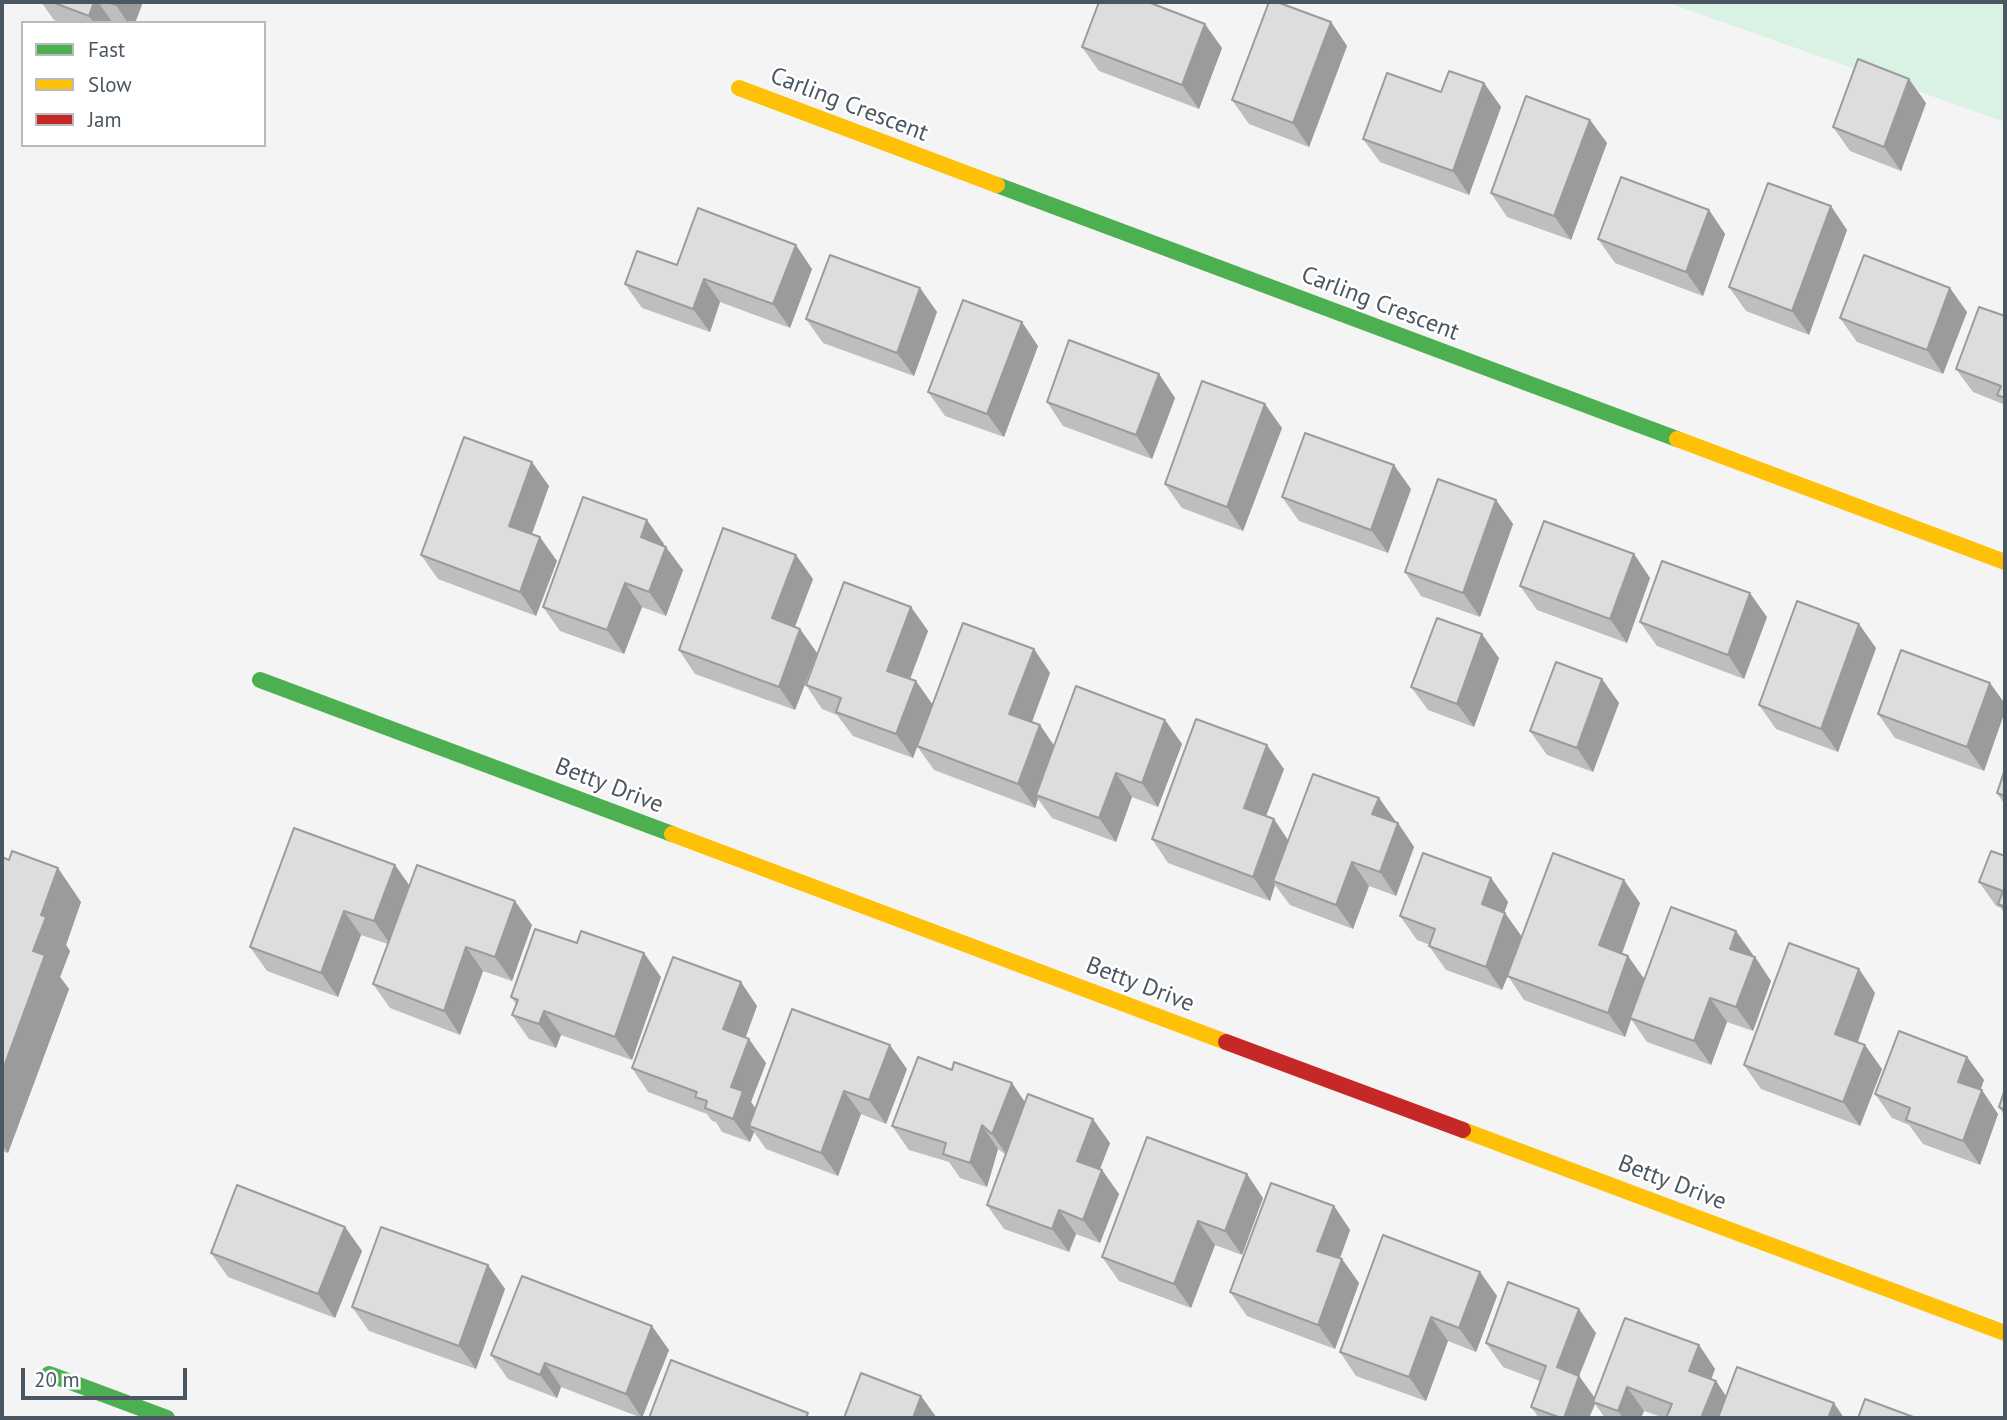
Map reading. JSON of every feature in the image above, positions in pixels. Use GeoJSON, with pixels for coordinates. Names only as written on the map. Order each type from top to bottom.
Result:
{"type":"FeatureCollection","features":[{"type":"Feature","properties":{"kind":"street","name":"Carling Crescent"},"geometry":{"type":"LineString","coordinates":[[739,88],[2005,562]]}},
{"type":"Feature","properties":{"kind":"street","name":"Betty Drive"},"geometry":{"type":"LineString","coordinates":[[260,680],[2005,1332]]}},
{"type":"Feature","properties":{"kind":"street"},"geometry":{"type":"LineString","coordinates":[[49,1374],[167,1418]]}},
{"type":"Feature","properties":{"kind":"green space"},"geometry":{"type":"Polygon","coordinates":[[[1666,2],[2005,2],[2005,122],[1666,2]]]}},
{"type":"Feature","properties":{"kind":"building"},"geometry":{"type":"Polygon","coordinates":[[[52,2],[94,2],[89,16],[52,2]]]}},
{"type":"Feature","properties":{"kind":"building"},"geometry":{"type":"Polygon","coordinates":[[[1099,2],[1148,2],[1205,24],[1182,85],[1082,47],[1099,2]]]}},
{"type":"Feature","properties":{"kind":"building"},"geometry":{"type":"Polygon","coordinates":[[[1269,2],[1277,2],[1331,22],[1293,123],[1232,100],[1269,2]]]}},
{"type":"Feature","properties":{"kind":"building"},"geometry":{"type":"Polygon","coordinates":[[[1858,59],[1909,79],[1884,147],[1833,127],[1858,59]]]}},
{"type":"Feature","properties":{"kind":"building"},"geometry":{"type":"Polygon","coordinates":[[[1449,71],[1484,83],[1453,171],[1363,139],[1387,73],[1441,92],[1449,71]]]}},
{"type":"Feature","properties":{"kind":"building"},"geometry":{"type":"Polygon","coordinates":[[[1526,96],[1590,120],[1554,216],[1491,193],[1526,96]]]}},
{"type":"Feature","properties":{"kind":"building"},"geometry":{"type":"Polygon","coordinates":[[[1621,177],[1709,210],[1686,272],[1598,239],[1621,177]]]}},
{"type":"Feature","properties":{"kind":"building"},"geometry":{"type":"Polygon","coordinates":[[[1768,183],[1831,206],[1792,311],[1729,287],[1768,183]]]}},
{"type":"Feature","properties":{"kind":"building"},"geometry":{"type":"Polygon","coordinates":[[[698,208],[796,245],[773,304],[704,279],[693,309],[625,284],[637,251],[677,265],[698,208]]]}},
{"type":"Feature","properties":{"kind":"building"},"geometry":{"type":"Polygon","coordinates":[[[830,255],[920,288],[897,353],[806,319],[830,255]]]}},
{"type":"Feature","properties":{"kind":"building"},"geometry":{"type":"Polygon","coordinates":[[[1864,255],[1950,288],[1927,350],[1840,318],[1864,255]]]}},
{"type":"Feature","properties":{"kind":"building"},"geometry":{"type":"Polygon","coordinates":[[[963,300],[1022,322],[987,414],[928,392],[963,300]]]}},
{"type":"Feature","properties":{"kind":"building"},"geometry":{"type":"Polygon","coordinates":[[[1979,307],[2005,316],[2005,398],[1997,395],[2001,386],[1956,369],[1979,307]]]}},
{"type":"Feature","properties":{"kind":"building"},"geometry":{"type":"Polygon","coordinates":[[[1069,340],[1159,374],[1136,435],[1047,402],[1069,340]]]}},
{"type":"Feature","properties":{"kind":"building"},"geometry":{"type":"Polygon","coordinates":[[[1202,381],[1265,404],[1227,507],[1165,484],[1202,381]]]}},
{"type":"Feature","properties":{"kind":"building"},"geometry":{"type":"Polygon","coordinates":[[[1305,433],[1394,465],[1371,530],[1282,497],[1305,433]]]}},
{"type":"Feature","properties":{"kind":"building"},"geometry":{"type":"Polygon","coordinates":[[[464,437],[532,462],[509,526],[540,537],[520,592],[421,555],[464,437]]]}},
{"type":"Feature","properties":{"kind":"building"},"geometry":{"type":"Polygon","coordinates":[[[1438,479],[1496,500],[1463,593],[1405,572],[1438,479]]]}},
{"type":"Feature","properties":{"kind":"building"},"geometry":{"type":"Polygon","coordinates":[[[583,497],[647,520],[641,537],[666,547],[649,592],[625,583],[607,630],[543,607],[583,497]]]}},
{"type":"Feature","properties":{"kind":"building"},"geometry":{"type":"Polygon","coordinates":[[[1544,521],[1634,554],[1610,619],[1520,586],[1544,521]]]}},
{"type":"Feature","properties":{"kind":"building"},"geometry":{"type":"Polygon","coordinates":[[[723,528],[796,555],[772,618],[800,629],[779,687],[679,650],[723,528]]]}},
{"type":"Feature","properties":{"kind":"building"},"geometry":{"type":"Polygon","coordinates":[[[1662,561],[1750,593],[1728,655],[1640,622],[1662,561]]]}},
{"type":"Feature","properties":{"kind":"building"},"geometry":{"type":"Polygon","coordinates":[[[844,582],[911,607],[887,671],[916,681],[896,734],[836,712],[841,698],[806,685],[844,582]]]}},
{"type":"Feature","properties":{"kind":"building"},"geometry":{"type":"Polygon","coordinates":[[[1797,601],[1859,624],[1821,729],[1759,705],[1797,601]]]}},
{"type":"Feature","properties":{"kind":"building"},"geometry":{"type":"Polygon","coordinates":[[[1437,618],[1482,634],[1457,704],[1411,687],[1437,618]]]}},
{"type":"Feature","properties":{"kind":"building"},"geometry":{"type":"Polygon","coordinates":[[[963,623],[1034,649],[1009,714],[1040,725],[1018,784],[917,746],[963,623]]]}},
{"type":"Feature","properties":{"kind":"building"},"geometry":{"type":"Polygon","coordinates":[[[1901,650],[1990,683],[1967,747],[1878,714],[1901,650]]]}},
{"type":"Feature","properties":{"kind":"building"},"geometry":{"type":"Polygon","coordinates":[[[1556,662],[1602,679],[1577,748],[1530,731],[1556,662]]]}},
{"type":"Feature","properties":{"kind":"building"},"geometry":{"type":"Polygon","coordinates":[[[1076,686],[1165,720],[1142,783],[1116,773],[1099,818],[1036,795],[1076,686]]]}},
{"type":"Feature","properties":{"kind":"building"},"geometry":{"type":"Polygon","coordinates":[[[1196,719],[1267,745],[1244,808],[1274,819],[1253,877],[1152,839],[1196,719]]]}},
{"type":"Feature","properties":{"kind":"building"},"geometry":{"type":"Polygon","coordinates":[[[2005,769],[2005,796],[1997,793],[2005,769]]]}},
{"type":"Feature","properties":{"kind":"building"},"geometry":{"type":"Polygon","coordinates":[[[1313,774],[1379,798],[1372,814],[1398,823],[1380,872],[1352,862],[1336,905],[1273,881],[1313,774]]]}},
{"type":"Feature","properties":{"kind":"building"},"geometry":{"type":"Polygon","coordinates":[[[294,828],[395,865],[374,921],[344,911],[321,973],[250,947],[294,828]]]}},
{"type":"Feature","properties":{"kind":"building"},"geometry":{"type":"Polygon","coordinates":[[[12,851],[58,868],[41,915],[46,917],[33,951],[45,955],[2,1072],[2,857],[9,860],[12,851]]]}},
{"type":"Feature","properties":{"kind":"building"},"geometry":{"type":"Polygon","coordinates":[[[1991,851],[2005,856],[2005,907],[1998,904],[2003,891],[1979,882],[1991,851]]]}},
{"type":"Feature","properties":{"kind":"building"},"geometry":{"type":"Polygon","coordinates":[[[1423,853],[1491,878],[1482,904],[1505,913],[1486,967],[1429,946],[1435,929],[1400,916],[1423,853]]]}},
{"type":"Feature","properties":{"kind":"building"},"geometry":{"type":"Polygon","coordinates":[[[1553,853],[1624,880],[1599,945],[1628,956],[1608,1013],[1507,976],[1553,853]]]}},
{"type":"Feature","properties":{"kind":"building"},"geometry":{"type":"Polygon","coordinates":[[[417,865],[515,901],[495,957],[466,947],[444,1011],[373,984],[417,865]]]}},
{"type":"Feature","properties":{"kind":"building"},"geometry":{"type":"Polygon","coordinates":[[[1671,907],[1736,931],[1730,949],[1755,957],[1736,1007],[1710,998],[1694,1041],[1630,1018],[1671,907]]]}},
{"type":"Feature","properties":{"kind":"building"},"geometry":{"type":"Polygon","coordinates":[[[535,929],[577,943],[581,931],[644,953],[615,1037],[544,1011],[539,1024],[512,1015],[518,1000],[511,997],[535,929]]]}},
{"type":"Feature","properties":{"kind":"building"},"geometry":{"type":"Polygon","coordinates":[[[1789,943],[1859,969],[1835,1034],[1865,1045],[1843,1102],[1744,1065],[1789,943]]]}},
{"type":"Feature","properties":{"kind":"building"},"geometry":{"type":"Polygon","coordinates":[[[673,957],[741,982],[723,1029],[749,1039],[731,1087],[743,1091],[733,1119],[705,1108],[707,1101],[695,1097],[697,1092],[632,1068],[673,957]]]}},
{"type":"Feature","properties":{"kind":"building"},"geometry":{"type":"Polygon","coordinates":[[[792,1009],[890,1045],[869,1100],[844,1091],[821,1153],[749,1126],[792,1009]]]}},
{"type":"Feature","properties":{"kind":"building"},"geometry":{"type":"Polygon","coordinates":[[[1899,1031],[1967,1057],[1958,1082],[1982,1090],[1963,1141],[1906,1120],[1910,1108],[1875,1094],[1899,1031]]]}},
{"type":"Feature","properties":{"kind":"building"},"geometry":{"type":"Polygon","coordinates":[[[918,1057],[952,1070],[954,1062],[1012,1083],[992,1134],[982,1125],[970,1163],[943,1154],[946,1143],[892,1126],[918,1057]]]}},
{"type":"Feature","properties":{"kind":"building"},"geometry":{"type":"Polygon","coordinates":[[[2005,1089],[2005,1110],[1999,1107],[2005,1089]]]}},
{"type":"Feature","properties":{"kind":"building"},"geometry":{"type":"Polygon","coordinates":[[[1028,1094],[1093,1119],[1077,1161],[1102,1170],[1083,1220],[1059,1210],[1052,1229],[987,1205],[1028,1094]]]}},
{"type":"Feature","properties":{"kind":"building"},"geometry":{"type":"Polygon","coordinates":[[[1147,1137],[1247,1174],[1225,1231],[1198,1221],[1174,1284],[1102,1257],[1147,1137]]]}},
{"type":"Feature","properties":{"kind":"building"},"geometry":{"type":"Polygon","coordinates":[[[1271,1183],[1334,1206],[1317,1251],[1342,1259],[1318,1325],[1230,1292],[1271,1183]]]}},
{"type":"Feature","properties":{"kind":"building"},"geometry":{"type":"Polygon","coordinates":[[[237,1185],[345,1227],[318,1294],[211,1253],[237,1185]]]}},
{"type":"Feature","properties":{"kind":"building"},"geometry":{"type":"Polygon","coordinates":[[[381,1227],[488,1265],[459,1346],[352,1307],[381,1227]]]}},
{"type":"Feature","properties":{"kind":"building"},"geometry":{"type":"Polygon","coordinates":[[[1383,1235],[1480,1272],[1459,1328],[1431,1317],[1409,1377],[1340,1352],[1383,1235]]]}},
{"type":"Feature","properties":{"kind":"building"},"geometry":{"type":"Polygon","coordinates":[[[522,1276],[652,1326],[626,1394],[545,1363],[540,1375],[491,1355],[522,1276]]]}},
{"type":"Feature","properties":{"kind":"building"},"geometry":{"type":"Polygon","coordinates":[[[1508,1282],[1579,1309],[1557,1367],[1579,1376],[1564,1418],[1531,1407],[1546,1366],[1486,1343],[1508,1282]]]}},
{"type":"Feature","properties":{"kind":"building"},"geometry":{"type":"Polygon","coordinates":[[[1625,1318],[1699,1345],[1689,1371],[1716,1381],[1701,1418],[1666,1418],[1672,1404],[1627,1387],[1618,1411],[1593,1402],[1625,1318]]]}},
{"type":"Feature","properties":{"kind":"building"},"geometry":{"type":"Polygon","coordinates":[[[671,1360],[808,1413],[806,1418],[649,1418],[671,1360]]]}},
{"type":"Feature","properties":{"kind":"building"},"geometry":{"type":"Polygon","coordinates":[[[1737,1367],[1834,1403],[1828,1418],[1718,1418],[1737,1367]]]}},
{"type":"Feature","properties":{"kind":"building"},"geometry":{"type":"Polygon","coordinates":[[[861,1373],[921,1396],[913,1418],[844,1418],[861,1373]]]}},
{"type":"Feature","properties":{"kind":"building"},"geometry":{"type":"Polygon","coordinates":[[[1865,1399],[1916,1418],[1858,1418],[1865,1399]]]}},
{"type":"Feature","properties":{"kind":"traffic: fast"},"geometry":{"type":"LineString","coordinates":[[997,185],[1677,439]]}},
{"type":"Feature","properties":{"kind":"traffic: fast"},"geometry":{"type":"LineString","coordinates":[[260,680],[672,834]]}},
{"type":"Feature","properties":{"kind":"traffic: fast"},"geometry":{"type":"LineString","coordinates":[[49,1374],[167,1418]]}},
{"type":"Feature","properties":{"kind":"traffic: slow"},"geometry":{"type":"LineString","coordinates":[[739,88],[997,185]]}},
{"type":"Feature","properties":{"kind":"traffic: slow"},"geometry":{"type":"LineString","coordinates":[[1677,439],[2005,562]]}},
{"type":"Feature","properties":{"kind":"traffic: slow"},"geometry":{"type":"LineString","coordinates":[[672,834],[1226,1042]]}},
{"type":"Feature","properties":{"kind":"traffic: slow"},"geometry":{"type":"LineString","coordinates":[[1463,1130],[2005,1333]]}},
{"type":"Feature","properties":{"kind":"traffic: jam"},"geometry":{"type":"LineString","coordinates":[[1226,1042],[1463,1130]]}}]}
